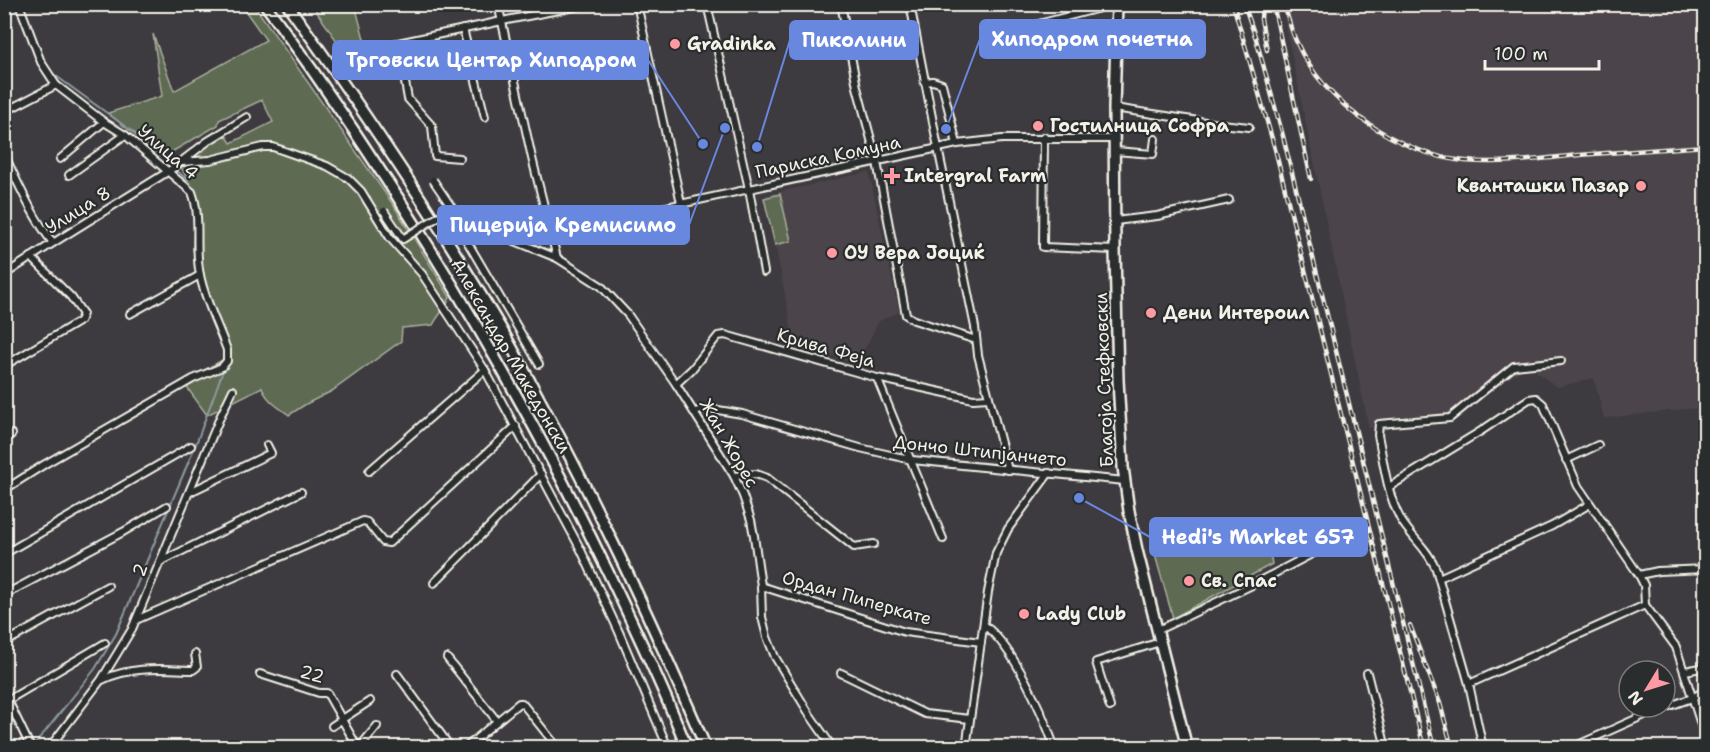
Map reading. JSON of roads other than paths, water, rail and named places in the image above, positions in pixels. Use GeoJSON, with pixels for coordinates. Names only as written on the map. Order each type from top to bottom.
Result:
{"type":"FeatureCollection","features":[{"type":"Feature","properties":{"kind":"street","name":"Улица 4"},"geometry":{"type":"LineString","coordinates":[[4,490],[193,379],[222,367],[228,361],[227,350],[200,275],[196,202],[192,192],[125,135],[56,86],[41,62],[19,4]]}},
{"type":"Feature","properties":{"kind":"street","name":"Александар Македонски"},"geometry":{"type":"LineString","coordinates":[[266,4],[368,150],[457,291],[518,395],[578,510],[635,628],[687,747]]}},
{"type":"Feature","properties":{"kind":"street","name":"Александар Македонски"},"geometry":{"type":"LineString","coordinates":[[287,4],[327,58],[500,326],[589,491],[663,645],[706,747]]}},
{"type":"Feature","properties":{"kind":"street"},"geometry":{"type":"LineString","coordinates":[[498,4],[557,258]]}},
{"type":"Feature","properties":{"kind":"street"},"geometry":{"type":"LineString","coordinates":[[343,55],[589,4]]}},
{"type":"Feature","properties":{"kind":"street"},"geometry":{"type":"LineString","coordinates":[[637,4],[681,203]]}},
{"type":"Feature","properties":{"kind":"street"},"geometry":{"type":"LineString","coordinates":[[707,4],[749,189],[764,272]]}},
{"type":"Feature","properties":{"kind":"street"},"geometry":{"type":"LineString","coordinates":[[841,4],[857,87],[877,162],[906,315],[914,320],[976,340]]}},
{"type":"Feature","properties":{"kind":"street"},"geometry":{"type":"LineString","coordinates":[[910,4],[978,355],[1008,470]]}},
{"type":"Feature","properties":{"kind":"street"},"geometry":{"type":"LineString","coordinates":[[1031,26],[1116,4]]}},
{"type":"Feature","properties":{"kind":"street","name":"Благоја Стефковски"},"geometry":{"type":"LineString","coordinates":[[1116,4],[1115,250],[1118,380],[1125,481],[1133,532],[1187,747]]}},
{"type":"Feature","properties":{"kind":"street"},"geometry":{"type":"LineString","coordinates":[[464,29],[485,117]]}},
{"type":"Feature","properties":{"kind":"street"},"geometry":{"type":"LineString","coordinates":[[399,43],[408,99],[432,126],[435,156],[460,158]]}},
{"type":"Feature","properties":{"kind":"street"},"geometry":{"type":"LineString","coordinates":[[924,82],[938,82],[944,89],[957,144]]}},
{"type":"Feature","properties":{"kind":"street"},"geometry":{"type":"LineString","coordinates":[[4,112],[56,86]]}},
{"type":"Feature","properties":{"kind":"street"},"geometry":{"type":"LineString","coordinates":[[1114,108],[1249,127]]}},
{"type":"Feature","properties":{"kind":"street","name":"Улица 8"},"geometry":{"type":"LineString","coordinates":[[4,275],[169,171],[208,141],[247,117]]}},
{"type":"Feature","properties":{"kind":"street"},"geometry":{"type":"LineString","coordinates":[[60,159],[104,122]]}},
{"type":"Feature","properties":{"kind":"street"},"geometry":{"type":"LineString","coordinates":[[69,175],[125,135]]}},
{"type":"Feature","properties":{"kind":"street"},"geometry":{"type":"LineString","coordinates":[[1044,137],[1043,247],[1115,250]]}},
{"type":"Feature","properties":{"kind":"street","name":"Париска Комуна"},"geometry":{"type":"LineString","coordinates":[[551,232],[957,144],[1044,137],[1115,139]]}},
{"type":"Feature","properties":{"kind":"street"},"geometry":{"type":"LineString","coordinates":[[1115,151],[1153,154],[1155,139]]}},
{"type":"Feature","properties":{"kind":"street"},"geometry":{"type":"LineString","coordinates":[[182,162],[210,160],[263,147],[273,147],[327,166],[348,178],[361,191],[390,238],[422,274],[485,370],[516,426],[581,550],[668,747]]}},
{"type":"Feature","properties":{"kind":"street"},"geometry":{"type":"LineString","coordinates":[[4,154],[40,226],[53,243]]}},
{"type":"Feature","properties":{"kind":"street"},"geometry":{"type":"LineString","coordinates":[[384,212],[403,239],[452,208],[433,180]]}},
{"type":"Feature","properties":{"kind":"street"},"geometry":{"type":"LineString","coordinates":[[1115,221],[1157,216],[1229,200]]}},
{"type":"Feature","properties":{"kind":"street","name":"Жан Жорес"},"geometry":{"type":"LineString","coordinates":[[539,364],[461,231],[457,219],[465,213],[490,231],[557,258],[602,286],[628,315],[676,384],[734,476],[752,520],[761,586],[762,617],[775,657],[810,716],[834,747]]}},
{"type":"Feature","properties":{"kind":"street"},"geometry":{"type":"LineString","coordinates":[[4,366],[80,321],[83,314],[71,297],[31,257]]}},
{"type":"Feature","properties":{"kind":"street"},"geometry":{"type":"LineString","coordinates":[[130,314],[200,275]]}},
{"type":"Feature","properties":{"kind":"street","name":"Крива Феја"},"geometry":{"type":"LineString","coordinates":[[676,384],[692,369],[718,336],[725,334],[877,378],[973,399],[989,398]]}},
{"type":"Feature","properties":{"kind":"street"},"geometry":{"type":"LineString","coordinates":[[1483,747],[1469,684],[1432,559],[1402,522],[1392,502],[1378,435],[1379,424],[1450,418],[1514,366],[1561,361]]}},
{"type":"Feature","properties":{"kind":"street"},"geometry":{"type":"LineString","coordinates":[[369,471],[485,370]]}},
{"type":"Feature","properties":{"kind":"street"},"geometry":{"type":"LineString","coordinates":[[877,378],[943,539]]}},
{"type":"Feature","properties":{"kind":"street","name":"2"},"geometry":{"type":"LineString","coordinates":[[49,747],[101,680],[136,620],[220,415],[233,390]]}},
{"type":"Feature","properties":{"kind":"street"},"geometry":{"type":"LineString","coordinates":[[1389,487],[1532,398],[1536,398],[1543,404],[1578,486],[1639,575],[1644,585],[1646,605],[1676,647],[1705,740],[1700,747]]}},
{"type":"Feature","properties":{"kind":"street","name":"Дончо Штипјанчето"},"geometry":{"type":"LineString","coordinates":[[695,412],[705,409],[742,414],[860,448],[912,460],[1125,481]]}},
{"type":"Feature","properties":{"kind":"street"},"geometry":{"type":"LineString","coordinates":[[136,620],[363,521],[367,522],[384,542],[389,543],[516,426]]}},
{"type":"Feature","properties":{"kind":"street"},"geometry":{"type":"LineString","coordinates":[[4,440],[12,434]]}},
{"type":"Feature","properties":{"kind":"street"},"geometry":{"type":"LineString","coordinates":[[190,492],[271,453],[267,445]]}},
{"type":"Feature","properties":{"kind":"street"},"geometry":{"type":"LineString","coordinates":[[1566,460],[1598,445]]}},
{"type":"Feature","properties":{"kind":"street"},"geometry":{"type":"LineString","coordinates":[[4,554],[191,446]]}},
{"type":"Feature","properties":{"kind":"street"},"geometry":{"type":"LineString","coordinates":[[966,747],[993,564],[999,545],[1008,529],[1049,473]]}},
{"type":"Feature","properties":{"kind":"street"},"geometry":{"type":"LineString","coordinates":[[434,583],[541,474]]}},
{"type":"Feature","properties":{"kind":"street"},"geometry":{"type":"LineString","coordinates":[[734,476],[762,475],[854,547],[874,544]]}},
{"type":"Feature","properties":{"kind":"street"},"geometry":{"type":"LineString","coordinates":[[160,563],[301,492]]}},
{"type":"Feature","properties":{"kind":"street"},"geometry":{"type":"LineString","coordinates":[[1439,578],[1552,525],[1590,504]]}},
{"type":"Feature","properties":{"kind":"street"},"geometry":{"type":"LineString","coordinates":[[4,595],[167,506]]}},
{"type":"Feature","properties":{"kind":"street"},"geometry":{"type":"LineString","coordinates":[[1158,630],[1346,536]]}},
{"type":"Feature","properties":{"kind":"street"},"geometry":{"type":"LineString","coordinates":[[1639,575],[1658,571],[1706,569]]}},
{"type":"Feature","properties":{"kind":"street"},"geometry":{"type":"LineString","coordinates":[[4,643],[108,586]]}},
{"type":"Feature","properties":{"kind":"street","name":"Ордан Пиперкате"},"geometry":{"type":"LineString","coordinates":[[761,586],[905,632],[981,642]]}},
{"type":"Feature","properties":{"kind":"street"},"geometry":{"type":"LineString","coordinates":[[1469,684],[1646,605]]}},
{"type":"Feature","properties":{"kind":"street"},"geometry":{"type":"LineString","coordinates":[[984,625],[996,634],[1028,686],[1055,747]]}},
{"type":"Feature","properties":{"kind":"street"},"geometry":{"type":"LineString","coordinates":[[1110,707],[1096,662],[1160,642]]}},
{"type":"Feature","properties":{"kind":"street"},"geometry":{"type":"LineString","coordinates":[[10,699],[105,643]]}},
{"type":"Feature","properties":{"kind":"street"},"geometry":{"type":"LineString","coordinates":[[101,680],[122,672],[146,669],[193,670],[197,667],[195,654]]}},
{"type":"Feature","properties":{"kind":"street"},"geometry":{"type":"LineString","coordinates":[[447,658],[497,721]]}},
{"type":"Feature","properties":{"kind":"street"},"geometry":{"type":"LineString","coordinates":[[1685,671],[1706,668]]}},
{"type":"Feature","properties":{"kind":"street"},"geometry":{"type":"LineString","coordinates":[[841,673],[925,714],[970,720]]}},
{"type":"Feature","properties":{"kind":"street"},"geometry":{"type":"LineString","coordinates":[[1367,673],[1386,747]]}},
{"type":"Feature","properties":{"kind":"street","name":"22"},"geometry":{"type":"LineString","coordinates":[[260,674],[319,693],[327,693],[358,747],[377,726]]}},
{"type":"Feature","properties":{"kind":"street"},"geometry":{"type":"LineString","coordinates":[[397,674],[451,747]]}},
{"type":"Feature","properties":{"kind":"street"},"geometry":{"type":"LineString","coordinates":[[1571,747],[1647,714],[1692,698],[1706,690]]}},
{"type":"Feature","properties":{"kind":"street"},"geometry":{"type":"LineString","coordinates":[[4,692],[10,699],[28,746]]}},
{"type":"Feature","properties":{"kind":"street"},"geometry":{"type":"LineString","coordinates":[[332,726],[370,701]]}},
{"type":"Feature","properties":{"kind":"street"},"geometry":{"type":"LineString","coordinates":[[465,747],[515,705],[522,703],[553,746]]}},
{"type":"Feature","properties":{"kind":"waterway"},"geometry":{"type":"LineString","coordinates":[[16,4],[26,30]]}},
{"type":"Feature","properties":{"kind":"waterway"},"geometry":{"type":"LineString","coordinates":[[52,73],[148,143],[186,179],[192,189]]}},
{"type":"Feature","properties":{"kind":"waterway"},"geometry":{"type":"LineString","coordinates":[[195,224],[193,247],[199,283]]}},
{"type":"Feature","properties":{"kind":"waterway"},"geometry":{"type":"LineString","coordinates":[[32,748],[95,669],[116,634],[196,444],[224,368]]}},
{"type":"Feature","properties":{"kind":"railway"},"geometry":{"type":"LineString","coordinates":[[1233,4],[1275,149],[1424,748]]}},
{"type":"Feature","properties":{"kind":"railway"},"geometry":{"type":"LineString","coordinates":[[1244,4],[1282,132],[1434,748]]}},
{"type":"Feature","properties":{"kind":"railway"},"geometry":{"type":"LineString","coordinates":[[1262,4],[1261,19],[1267,50]]}},
{"type":"Feature","properties":{"kind":"railway"},"geometry":{"type":"LineString","coordinates":[[1273,4],[1311,179]]}},
{"type":"Feature","properties":{"kind":"railway"},"geometry":{"type":"LineString","coordinates":[[1284,4],[1291,29],[1309,65],[1344,105],[1390,137],[1440,157],[1465,161],[1522,161],[1706,146]]}},
{"type":"Feature","properties":{"kind":"railway"},"geometry":{"type":"LineString","coordinates":[[1410,625],[1440,703],[1452,748]]}},
{"type":"Feature","properties":{"kind":"place","name":"Gradinka"},"geometry":{"type":"Point","coordinates":[675,44]}},
{"type":"Feature","properties":{"kind":"place","name":"Гостилница Софра"},"geometry":{"type":"Point","coordinates":[1038,126]}},
{"type":"Feature","properties":{"kind":"place","name":"Пицерија Кремисимо"},"geometry":{"type":"Point","coordinates":[725,128]}},
{"type":"Feature","properties":{"kind":"place","name":"Хиподром почетна"},"geometry":{"type":"Point","coordinates":[946,129]}},
{"type":"Feature","properties":{"kind":"place","name":"Трговски Центар Хиподром"},"geometry":{"type":"Point","coordinates":[703,144]}},
{"type":"Feature","properties":{"kind":"place","name":"Пиколини"},"geometry":{"type":"Point","coordinates":[757,147]}},
{"type":"Feature","properties":{"kind":"place","name":"Intergral Farm"},"geometry":{"type":"Point","coordinates":[892,176]}},
{"type":"Feature","properties":{"kind":"place","name":"Кванташки Пазар"},"geometry":{"type":"Point","coordinates":[1641,186]}},
{"type":"Feature","properties":{"kind":"place","name":"ОУ Вера Јоциќ"},"geometry":{"type":"Point","coordinates":[832,253]}},
{"type":"Feature","properties":{"kind":"place","name":"Дени Интероил"},"geometry":{"type":"Point","coordinates":[1151,313]}},
{"type":"Feature","properties":{"kind":"place","name":"Hedi's Market 657"},"geometry":{"type":"Point","coordinates":[1079,498]}},
{"type":"Feature","properties":{"kind":"place","name":"Св. Спас"},"geometry":{"type":"Point","coordinates":[1189,581]}},
{"type":"Feature","properties":{"kind":"place","name":"Lady Club"},"geometry":{"type":"Point","coordinates":[1024,614]}}]}
